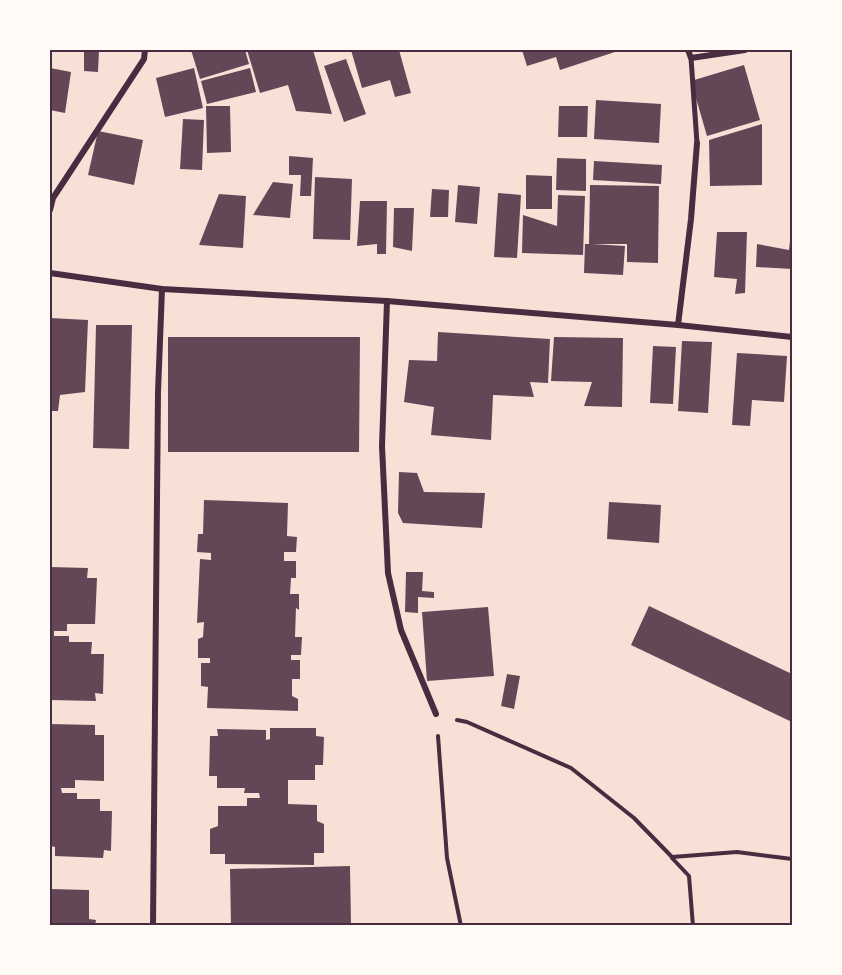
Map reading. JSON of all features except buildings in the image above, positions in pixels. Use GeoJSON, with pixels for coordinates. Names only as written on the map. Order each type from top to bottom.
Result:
{"type":"FeatureCollection","features":[{"type":"Feature","properties":{"kind":"street"},"geometry":{"type":"LineString","coordinates":[[50,210],[53,198],[144,59],[145,50]]}},
{"type":"Feature","properties":{"kind":"street"},"geometry":{"type":"LineString","coordinates":[[678,325],[692,219],[697,143],[691,58],[688,50]]}},
{"type":"Feature","properties":{"kind":"street"},"geometry":{"type":"LineString","coordinates":[[691,58],[745,50]]}},
{"type":"Feature","properties":{"kind":"street"},"geometry":{"type":"LineString","coordinates":[[50,273],[162,289],[387,301],[678,325],[792,337]]}},
{"type":"Feature","properties":{"kind":"street"},"geometry":{"type":"LineString","coordinates":[[153,926],[158,392],[162,289]]}},
{"type":"Feature","properties":{"kind":"street"},"geometry":{"type":"LineString","coordinates":[[387,301],[382,446],[388,573],[401,630],[436,714]]}},
{"type":"Feature","properties":{"kind":"path"},"geometry":{"type":"LineString","coordinates":[[461,926],[447,858],[436,714],[467,722],[571,768],[634,818],[689,876],[693,926]]}},
{"type":"Feature","properties":{"kind":"path"},"geometry":{"type":"LineString","coordinates":[[672,857],[736,852],[792,859]]}}]}
